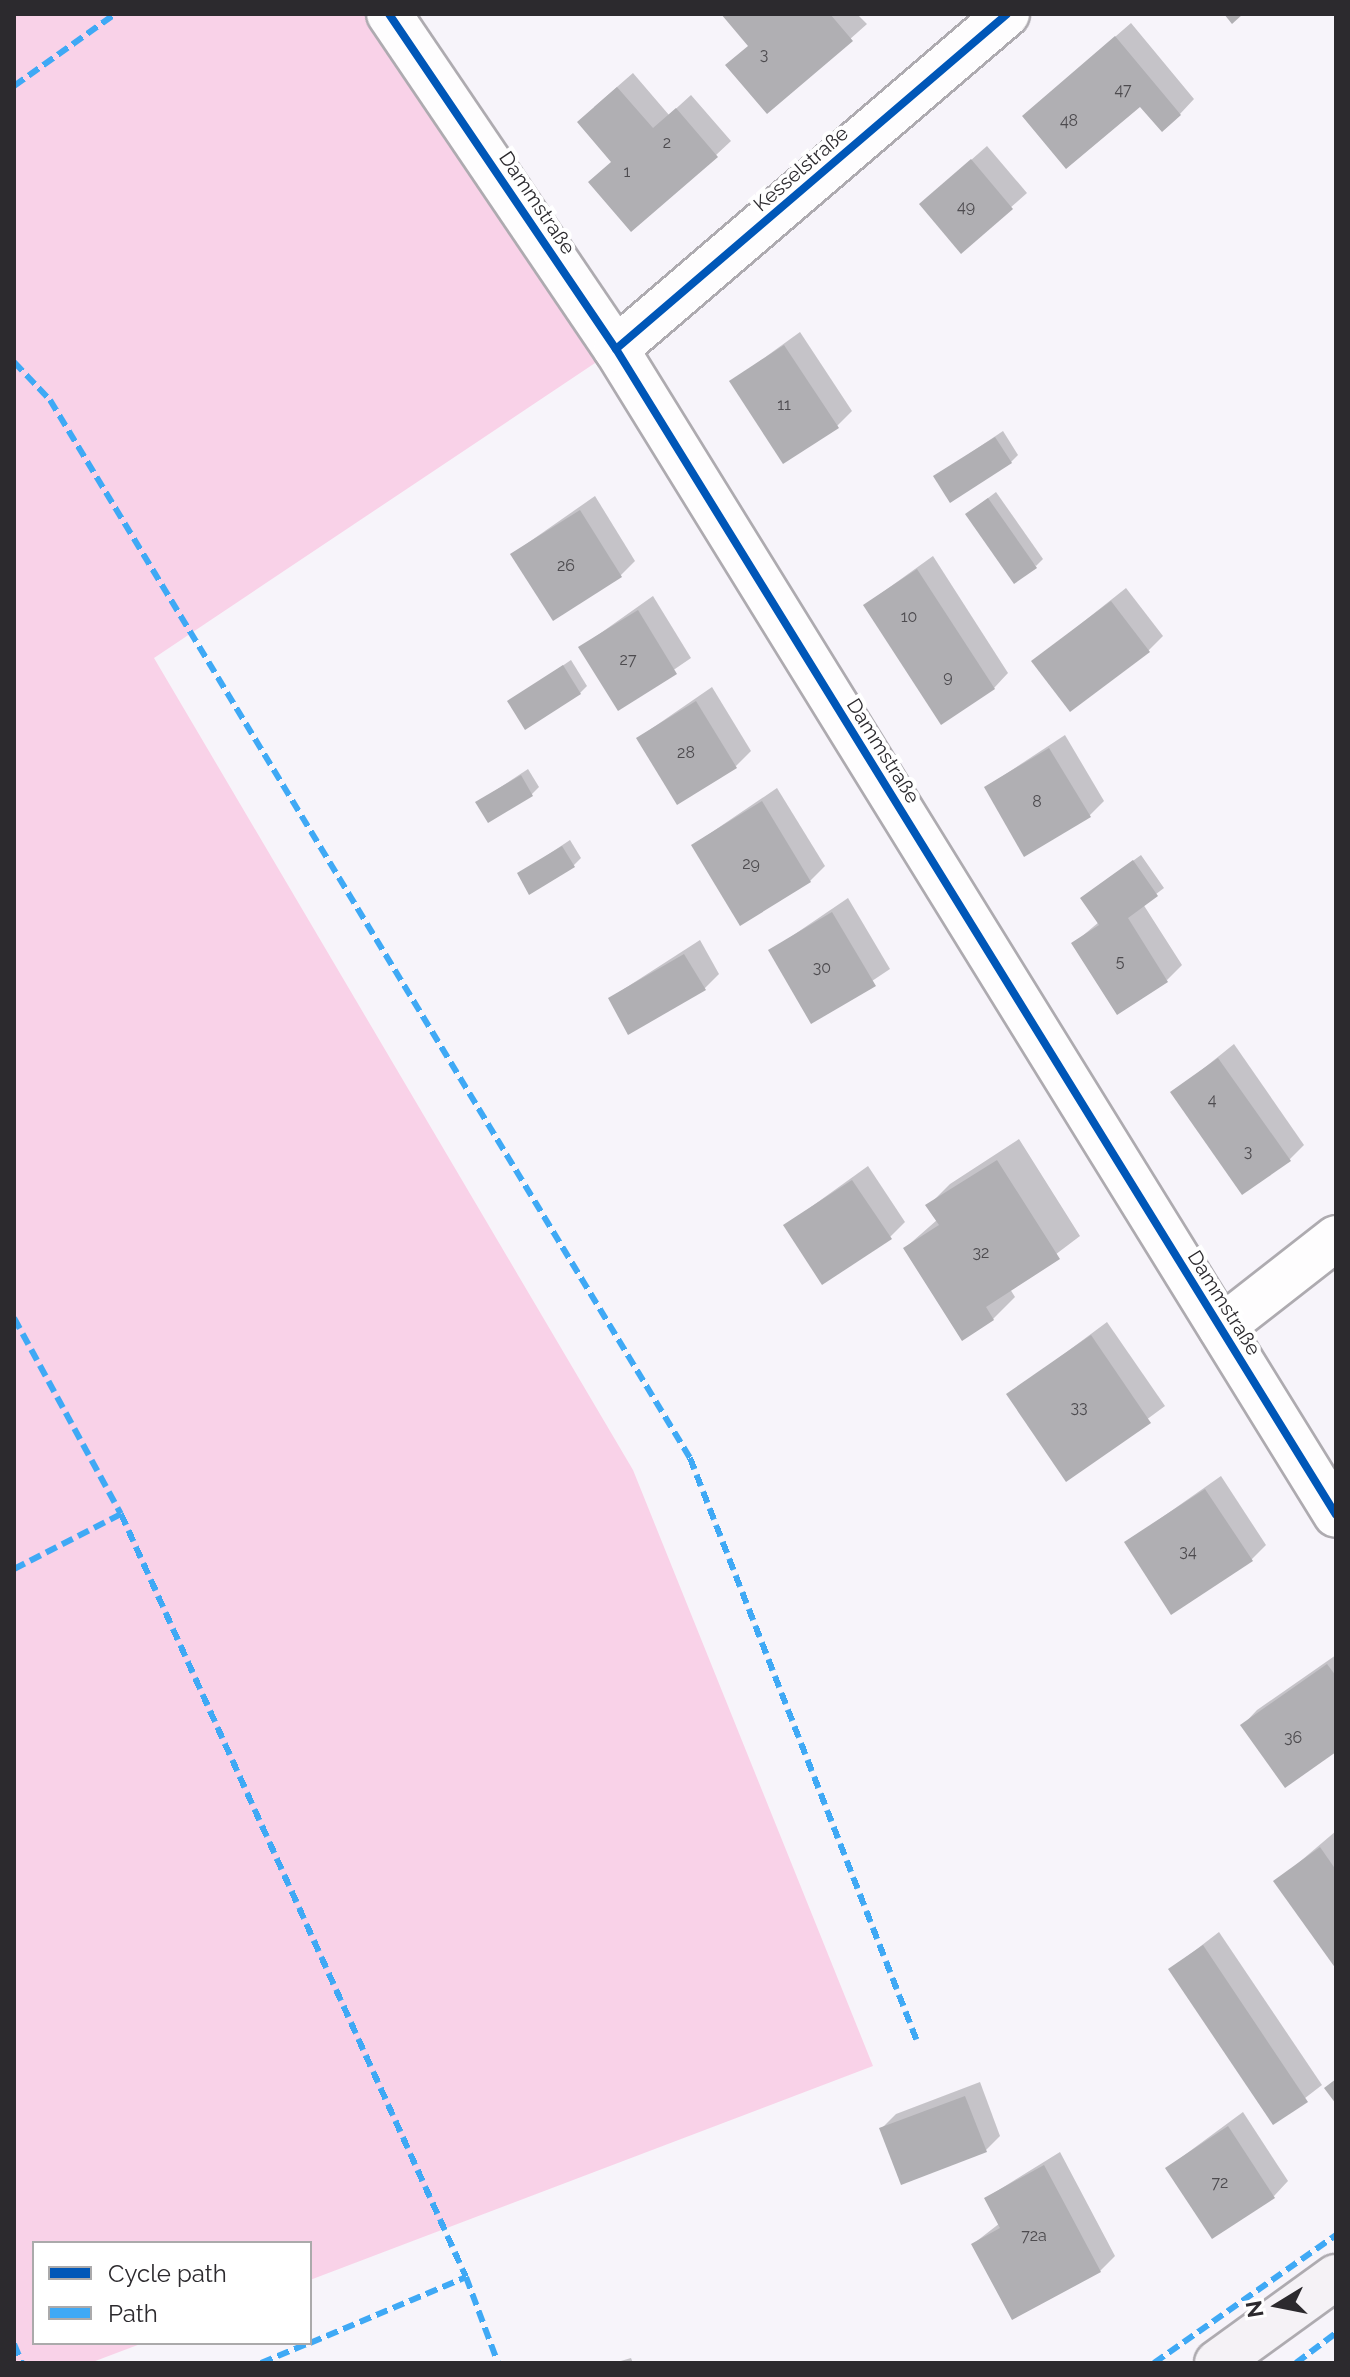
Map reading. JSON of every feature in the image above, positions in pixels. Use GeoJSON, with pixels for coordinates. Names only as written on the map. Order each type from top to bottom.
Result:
{"type":"FeatureCollection","features":[{"type":"Feature","properties":{"kind":"main road"},"geometry":{"type":"LineString","coordinates":[[1217,2363],[1336,2277]]}},
{"type":"Feature","properties":{"kind":"street","name":"Dammstraße"},"geometry":{"type":"LineString","coordinates":[[389,14],[616,349],[1336,1515]]}},
{"type":"Feature","properties":{"kind":"street","name":"Kesselstraße"},"geometry":{"type":"LineString","coordinates":[[616,349],[1007,14]]}},
{"type":"Feature","properties":{"kind":"street"},"geometry":{"type":"LineString","coordinates":[[1221,1328],[1336,1238]]}},
{"type":"Feature","properties":{"kind":"shaded area"},"geometry":{"type":"Polygon","coordinates":[[[14,14],[371,14],[616,349],[154,658],[633,1470],[873,2066],[312,2279],[312,2241],[32,2241],[32,2345],[138,2345],[90,2363],[14,2363],[14,14]]]}},
{"type":"Feature","properties":{"kind":"building"},"geometry":{"type":"Polygon","coordinates":[[[721,14],[830,14],[853,41],[767,114],[725,65],[748,46],[721,14]]]}},
{"type":"Feature","properties":{"kind":"building"},"geometry":{"type":"Polygon","coordinates":[[[1224,14],[1243,14],[1232,24],[1224,14]]]}},
{"type":"Feature","properties":{"kind":"building"},"geometry":{"type":"Polygon","coordinates":[[[1115,36],[1181,115],[1162,132],[1140,107],[1066,169],[1022,116],[1115,36]]]}},
{"type":"Feature","properties":{"kind":"building"},"geometry":{"type":"Polygon","coordinates":[[[617,87],[653,128],[676,108],[718,157],[631,232],[588,182],[611,162],[577,122],[617,87]]]}},
{"type":"Feature","properties":{"kind":"building"},"geometry":{"type":"Polygon","coordinates":[[[971,159],[1013,209],[961,254],[919,204],[971,159]]]}},
{"type":"Feature","properties":{"kind":"building"},"geometry":{"type":"Polygon","coordinates":[[[784,345],[839,428],[783,464],[729,381],[784,345]]]}},
{"type":"Feature","properties":{"kind":"building"},"geometry":{"type":"Polygon","coordinates":[[[995,437],[1012,463],[950,503],[933,476],[995,437]]]}},
{"type":"Feature","properties":{"kind":"building"},"geometry":{"type":"Polygon","coordinates":[[[988,498],[1037,568],[1014,584],[965,514],[988,498]]]}},
{"type":"Feature","properties":{"kind":"building"},"geometry":{"type":"Polygon","coordinates":[[[580,510],[622,577],[553,621],[510,554],[580,510]]]}},
{"type":"Feature","properties":{"kind":"building"},"geometry":{"type":"Polygon","coordinates":[[[917,569],[995,689],[941,725],[863,605],[917,569]]]}},
{"type":"Feature","properties":{"kind":"building"},"geometry":{"type":"Polygon","coordinates":[[[1111,601],[1150,652],[1070,712],[1031,661],[1111,601]]]}},
{"type":"Feature","properties":{"kind":"building"},"geometry":{"type":"Polygon","coordinates":[[[638,610],[677,674],[618,711],[578,647],[638,610]]]}},
{"type":"Feature","properties":{"kind":"building"},"geometry":{"type":"Polygon","coordinates":[[[563,665],[581,694],[525,730],[507,701],[563,665]]]}},
{"type":"Feature","properties":{"kind":"building"},"geometry":{"type":"Polygon","coordinates":[[[696,701],[737,768],[677,805],[636,738],[696,701]]]}},
{"type":"Feature","properties":{"kind":"building"},"geometry":{"type":"Polygon","coordinates":[[[1049,748],[1091,817],[1024,857],[984,787],[1049,748]]]}},
{"type":"Feature","properties":{"kind":"building"},"geometry":{"type":"Polygon","coordinates":[[[521,775],[533,796],[488,823],[475,802],[521,775]]]}},
{"type":"Feature","properties":{"kind":"building"},"geometry":{"type":"Polygon","coordinates":[[[762,801],[811,882],[740,926],[691,845],[762,801]]]}},
{"type":"Feature","properties":{"kind":"building"},"geometry":{"type":"Polygon","coordinates":[[[562,846],[575,867],[529,895],[517,873],[562,846]]]}},
{"type":"Feature","properties":{"kind":"building"},"geometry":{"type":"Polygon","coordinates":[[[1133,860],[1158,896],[1128,918],[1168,982],[1117,1015],[1071,943],[1099,925],[1080,898],[1133,860]]]}},
{"type":"Feature","properties":{"kind":"building"},"geometry":{"type":"Polygon","coordinates":[[[832,912],[876,986],[811,1024],[768,950],[832,912]]]}},
{"type":"Feature","properties":{"kind":"building"},"geometry":{"type":"Polygon","coordinates":[[[684,954],[706,990],[628,1035],[608,998],[684,954]]]}},
{"type":"Feature","properties":{"kind":"building"},"geometry":{"type":"Polygon","coordinates":[[[1218,1058],[1291,1161],[1242,1195],[1170,1092],[1218,1058]]]}},
{"type":"Feature","properties":{"kind":"building"},"geometry":{"type":"Polygon","coordinates":[[[997,1160],[1060,1259],[986,1307],[994,1320],[962,1341],[903,1248],[939,1225],[925,1205],[997,1160]]]}},
{"type":"Feature","properties":{"kind":"building"},"geometry":{"type":"Polygon","coordinates":[[[852,1180],[892,1239],[822,1285],[783,1225],[852,1180]]]}},
{"type":"Feature","properties":{"kind":"building"},"geometry":{"type":"Polygon","coordinates":[[[1091,1335],[1151,1423],[1066,1482],[1006,1394],[1091,1335]]]}},
{"type":"Feature","properties":{"kind":"building"},"geometry":{"type":"Polygon","coordinates":[[[1205,1489],[1253,1561],[1171,1615],[1124,1542],[1205,1489]]]}},
{"type":"Feature","properties":{"kind":"building"},"geometry":{"type":"Polygon","coordinates":[[[1327,1664],[1336,1676],[1336,1752],[1285,1788],[1240,1725],[1327,1664]]]}},
{"type":"Feature","properties":{"kind":"building"},"geometry":{"type":"Polygon","coordinates":[[[1320,1847],[1336,1870],[1336,1969],[1273,1881],[1320,1847]]]}},
{"type":"Feature","properties":{"kind":"building"},"geometry":{"type":"Polygon","coordinates":[[[1203,1945],[1308,2102],[1273,2125],[1168,1969],[1203,1945]]]}},
{"type":"Feature","properties":{"kind":"building"},"geometry":{"type":"Polygon","coordinates":[[[1336,2079],[1336,2104],[1324,2088],[1336,2079]]]}},
{"type":"Feature","properties":{"kind":"building"},"geometry":{"type":"Polygon","coordinates":[[[965,2096],[987,2152],[901,2185],[879,2128],[965,2096]]]}},
{"type":"Feature","properties":{"kind":"building"},"geometry":{"type":"Polygon","coordinates":[[[1228,2126],[1275,2198],[1212,2239],[1165,2168],[1228,2126]]]}},
{"type":"Feature","properties":{"kind":"building"},"geometry":{"type":"Polygon","coordinates":[[[1044,2165],[1101,2272],[1012,2320],[971,2244],[1000,2228],[984,2198],[1044,2165]]]}},
{"type":"Feature","properties":{"kind":"marked path"},"geometry":{"type":"LineString","coordinates":[[14,86],[115,14]]}},
{"type":"Feature","properties":{"kind":"marked path"},"geometry":{"type":"LineString","coordinates":[[14,362],[50,400],[690,1458],[917,2041]]}},
{"type":"Feature","properties":{"kind":"marked path"},"geometry":{"type":"LineString","coordinates":[[14,1318],[121,1514],[466,2277],[498,2363]]}},
{"type":"Feature","properties":{"kind":"marked path"},"geometry":{"type":"LineString","coordinates":[[14,1569],[121,1514]]}},
{"type":"Feature","properties":{"kind":"marked path"},"geometry":{"type":"LineString","coordinates":[[1154,2363],[1336,2235]]}},
{"type":"Feature","properties":{"kind":"marked path"},"geometry":{"type":"LineString","coordinates":[[312,2342],[466,2277]]}},
{"type":"Feature","properties":{"kind":"marked path"},"geometry":{"type":"LineString","coordinates":[[1296,2363],[1336,2333]]}},
{"type":"Feature","properties":{"kind":"marked path"},"geometry":{"type":"LineString","coordinates":[[14,2344],[22,2363]]}},
{"type":"Feature","properties":{"kind":"marked path"},"geometry":{"type":"LineString","coordinates":[[261,2363],[304,2345]]}},
{"type":"Feature","properties":{"kind":"cycle path"},"geometry":{"type":"LineString","coordinates":[[389,14],[616,349],[1336,1515]]}},
{"type":"Feature","properties":{"kind":"cycle path"},"geometry":{"type":"LineString","coordinates":[[616,349],[1007,14]]}}]}
